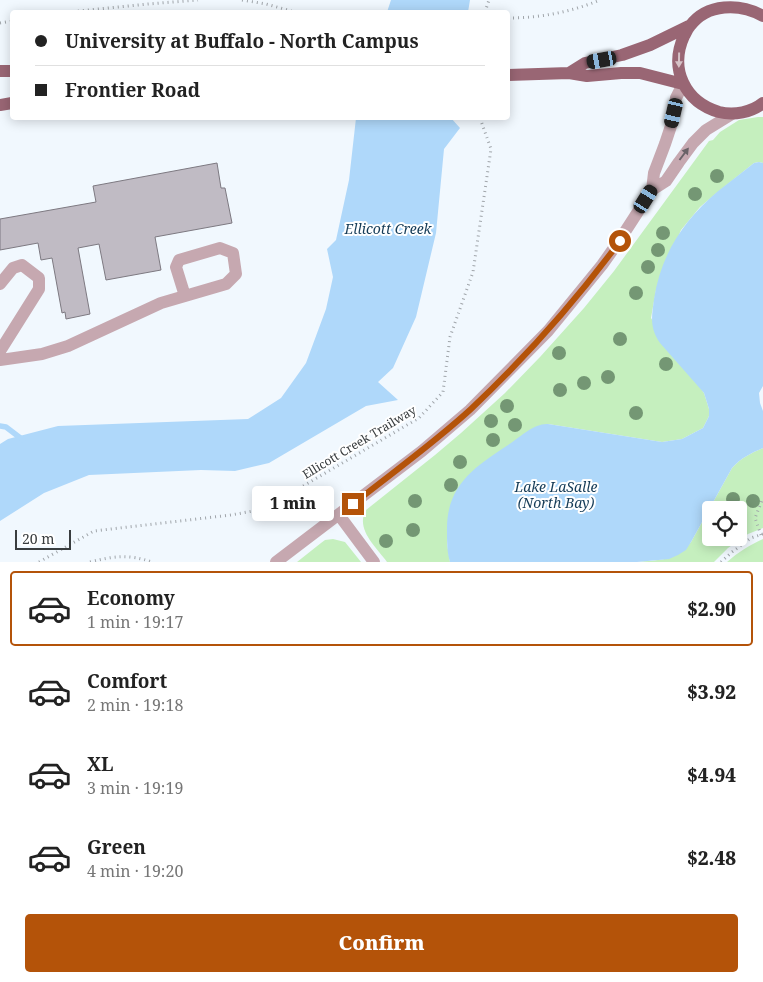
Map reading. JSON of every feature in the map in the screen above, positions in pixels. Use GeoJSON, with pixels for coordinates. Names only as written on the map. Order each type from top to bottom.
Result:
{"type":"FeatureCollection","features":[{"type":"Feature","properties":{"kind":"main road"},"geometry":{"type":"LineString","coordinates":[[570,72],[585,63],[622,55],[650,45],[690,26],[711,10],[735,4],[763,16]]}},
{"type":"Feature","properties":{"kind":"main road"},"geometry":{"type":"LineString","coordinates":[[690,26],[681,43],[678,57],[679,73],[683,84],[694,98],[707,107],[732,114],[761,106]]}},
{"type":"Feature","properties":{"kind":"main road"},"geometry":{"type":"LineString","coordinates":[[512,75],[570,72],[587,76],[640,72],[683,84]]}},
{"type":"Feature","properties":{"kind":"street"},"geometry":{"type":"LineString","coordinates":[[652,190],[654,173],[671,126],[676,98],[683,84]]}},
{"type":"Feature","properties":{"kind":"street"},"geometry":{"type":"LineString","coordinates":[[276,562],[422,451],[470,410],[548,331],[602,265],[620,241],[652,190],[666,181],[686,150],[713,125],[732,114]]}},
{"type":"Feature","properties":{"kind":"street"},"geometry":{"type":"LineString","coordinates":[[0,360],[42,354],[68,346],[161,304],[226,284],[236,274],[233,253],[220,248],[180,260],[176,267],[185,296]]}},
{"type":"Feature","properties":{"kind":"street"},"geometry":{"type":"LineString","coordinates":[[0,284],[12,268],[22,265],[39,278],[39,289],[0,351]]}},
{"type":"Feature","properties":{"kind":"street"},"geometry":{"type":"LineString","coordinates":[[339,515],[374,562]]}},
{"type":"Feature","properties":{"kind":"path"},"geometry":{"type":"LineString","coordinates":[[88,10],[198,0]]}},
{"type":"Feature","properties":{"kind":"path"},"geometry":{"type":"LineString","coordinates":[[242,0],[288,10]]}},
{"type":"Feature","properties":{"kind":"path"},"geometry":{"type":"LineString","coordinates":[[510,18],[550,15],[584,7],[600,0]]}},
{"type":"Feature","properties":{"kind":"path","name":"Ellicott Creek Trailway"},"geometry":{"type":"LineString","coordinates":[[41,561],[94,531],[231,516],[264,509],[419,418],[443,392],[450,337],[473,272],[491,149],[481,120]]}},
{"type":"Feature","properties":{"kind":"path"},"geometry":{"type":"LineString","coordinates":[[721,562],[751,538],[762,534],[755,518],[763,498]]}},
{"type":"Feature","properties":{"kind":"path"},"geometry":{"type":"LineString","coordinates":[[90,562],[113,556],[140,558],[152,562]]}},
{"type":"Feature","properties":{"kind":"green space"},"geometry":{"type":"Polygon","coordinates":[[[763,117],[763,163],[754,163],[719,191],[700,207],[681,230],[656,290],[651,318],[704,393],[709,416],[703,428],[682,439],[662,442],[548,424],[447,526],[450,562],[387,562],[368,538],[365,531],[363,517],[366,510],[461,433],[505,393],[540,357],[614,271],[709,141],[739,120],[763,117]]]}},
{"type":"Feature","properties":{"kind":"green space"},"geometry":{"type":"Polygon","coordinates":[[[763,448],[763,528],[747,535],[747,501],[714,501],[732,468],[750,454],[763,448]]]}},
{"type":"Feature","properties":{"kind":"green space"},"geometry":{"type":"Polygon","coordinates":[[[702,522],[702,546],[731,546],[714,562],[637,562],[673,556],[680,553],[691,542],[702,522]]]}},
{"type":"Feature","properties":{"kind":"green space"},"geometry":{"type":"Polygon","coordinates":[[[333,539],[345,542],[361,562],[297,562],[325,540],[333,539]]]}},
{"type":"Feature","properties":{"kind":"green space"},"geometry":{"type":"Polygon","coordinates":[[[763,539],[763,562],[727,562],[744,549],[763,539]]]}},
{"type":"Feature","properties":{"kind":"water"},"geometry":{"type":"Polygon","coordinates":[[[391,0],[470,0],[468,10],[388,10],[391,0]]]}},
{"type":"Feature","properties":{"kind":"water","name":"Ellicott Creek"},"geometry":{"type":"Polygon","coordinates":[[[356,120],[453,120],[460,128],[444,149],[436,233],[416,317],[393,368],[378,382],[398,400],[366,406],[269,463],[235,471],[201,470],[89,475],[44,493],[0,521],[0,444],[8,439],[58,426],[248,419],[281,398],[306,363],[326,309],[333,277],[327,249],[336,240],[349,180],[356,120]]]}},
{"type":"Feature","properties":{"kind":"water","name":"Lake LaSalle (North Bay)"},"geometry":{"type":"Polygon","coordinates":[[[754,163],[763,163],[763,386],[759,393],[763,411],[763,448],[746,456],[732,468],[714,501],[702,501],[702,522],[686,550],[669,559],[637,562],[450,562],[447,543],[448,515],[458,489],[466,478],[486,460],[533,428],[548,424],[662,442],[682,439],[703,428],[709,416],[704,393],[660,343],[654,332],[652,316],[657,283],[668,253],[684,226],[705,203],[754,163]]]}},
{"type":"Feature","properties":{"kind":"building"},"geometry":{"type":"Polygon","coordinates":[[[217,163],[221,188],[225,188],[232,223],[155,237],[161,270],[106,280],[99,244],[78,248],[90,314],[66,319],[65,312],[62,313],[52,258],[41,260],[38,243],[0,250],[0,219],[96,202],[93,186],[217,163]]]}},
{"type":"Feature","properties":{"kind":"waterway"},"geometry":{"type":"LineString","coordinates":[[0,426],[6,427],[23,440]]}},
{"type":"Feature","properties":{"kind":"route"},"geometry":{"type":"LineString","coordinates":[[353,504],[422,451],[470,410],[548,331],[620,241]]}}]}
